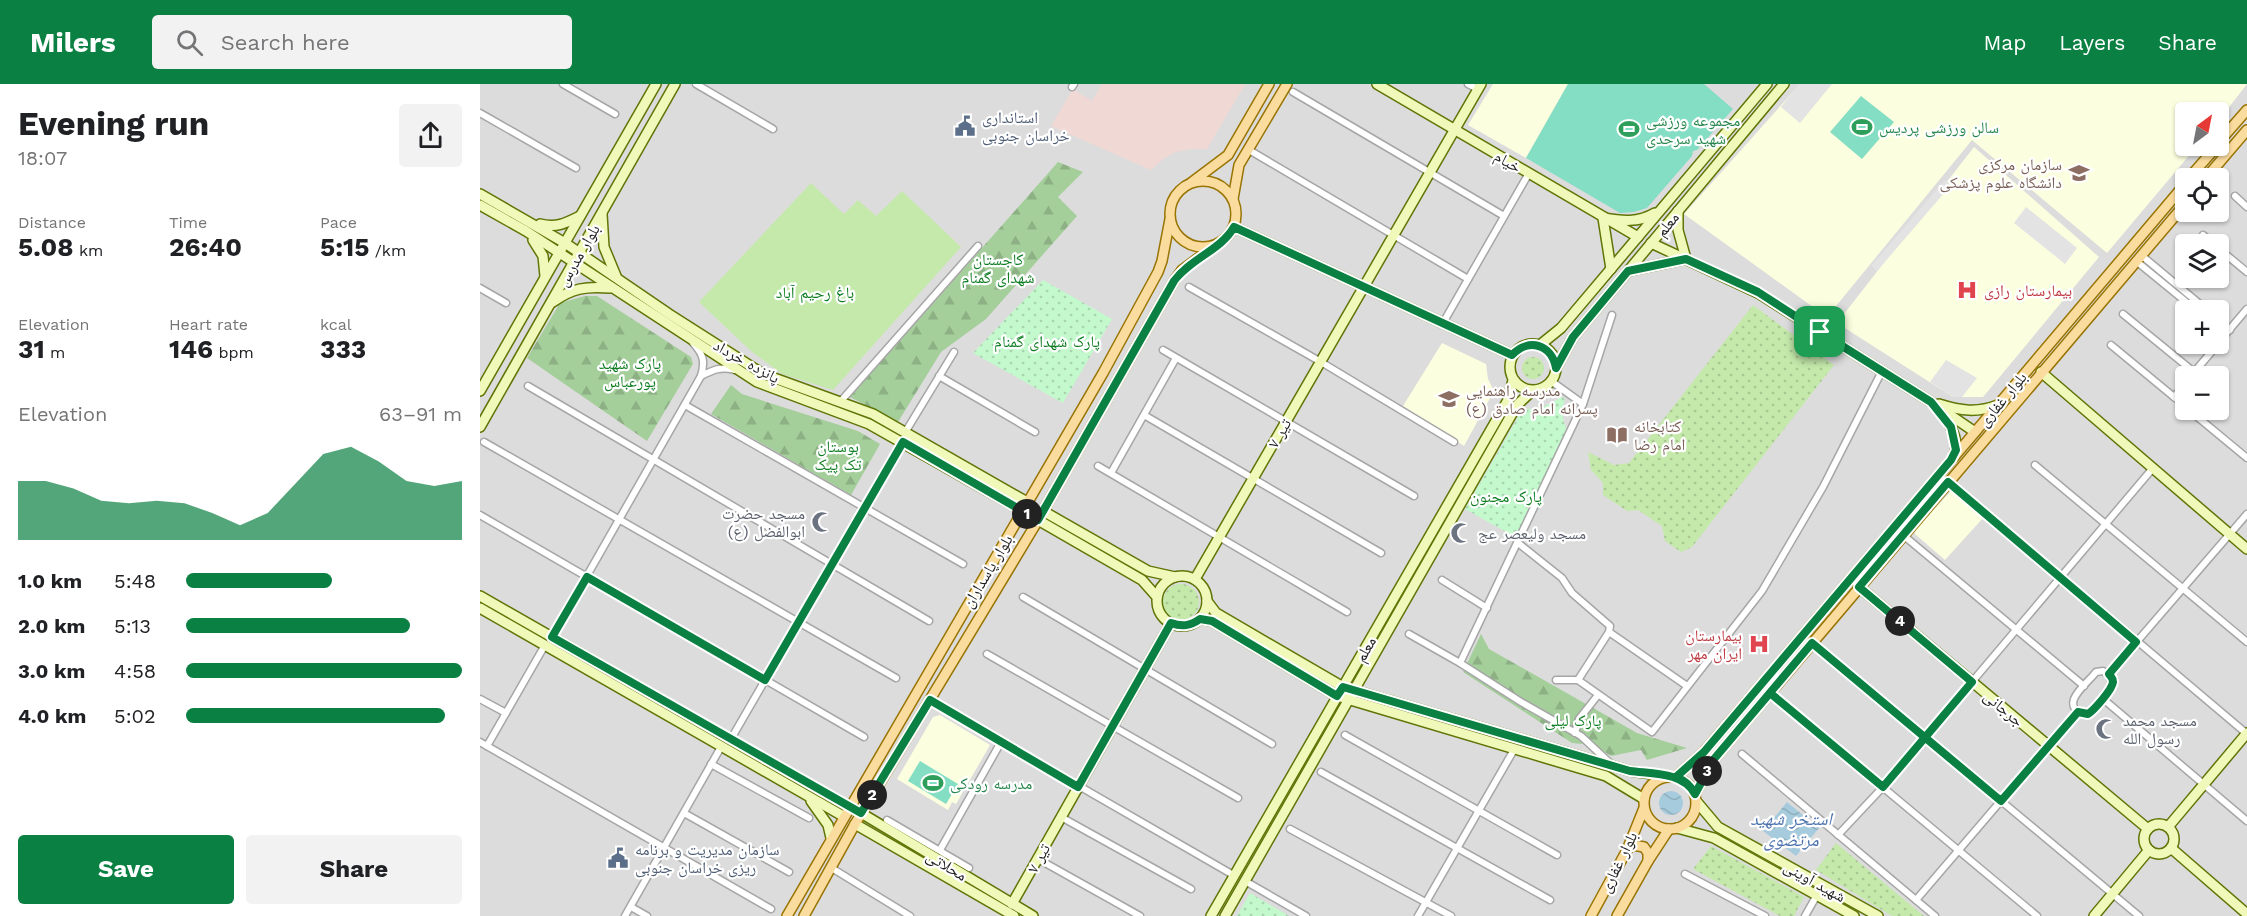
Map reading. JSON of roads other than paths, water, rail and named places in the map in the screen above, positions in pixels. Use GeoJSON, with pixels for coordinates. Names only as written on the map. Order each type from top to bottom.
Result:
{"type":"FeatureCollection","features":[{"type":"Feature","properties":{"kind":"main road","name":"بلوار مدرس"},"geometry":{"type":"LineString","coordinates":[[480,391],[656,84]]}},
{"type":"Feature","properties":{"kind":"main road","name":"بلوار مدرس"},"geometry":{"type":"LineString","coordinates":[[480,427],[675,84]]}},
{"type":"Feature","properties":{"kind":"main road"},"geometry":{"type":"LineString","coordinates":[[1190,184],[1199,181],[1216,184],[1223,188],[1233,200],[1236,210],[1234,227],[1230,235],[1216,245],[1199,247],[1190,245],[1177,234],[1170,219],[1172,201],[1183,188],[1228,155],[1269,84]]}},
{"type":"Feature","properties":{"kind":"main road","name":"خیام"},"geometry":{"type":"LineString","coordinates":[[1377,84],[1638,237]]}},
{"type":"Feature","properties":{"kind":"main road","name":"معلم"},"geometry":{"type":"LineString","coordinates":[[1540,345],[1561,328],[1767,84]]}},
{"type":"Feature","properties":{"kind":"main road","name":"معلم"},"geometry":{"type":"LineString","coordinates":[[1556,368],[1573,337],[1784,84]]}},
{"type":"Feature","properties":{"kind":"main road","name":"۷ تیر"},"geometry":{"type":"LineString","coordinates":[[1195,579],[1479,87]]}},
{"type":"Feature","properties":{"kind":"main road"},"geometry":{"type":"LineString","coordinates":[[1233,200],[1239,165],[1290,88]]}},
{"type":"Feature","properties":{"kind":"main road"},"geometry":{"type":"LineString","coordinates":[[2229,132],[2247,110]]}},
{"type":"Feature","properties":{"kind":"main road"},"geometry":{"type":"LineString","coordinates":[[2215,168],[2247,130]]}},
{"type":"Feature","properties":{"kind":"main road"},"geometry":{"type":"LineString","coordinates":[[2198,168],[2208,156]]}},
{"type":"Feature","properties":{"kind":"main road","name":"پانزده خرداد"},"geometry":{"type":"LineString","coordinates":[[480,194],[612,288],[763,374],[792,386],[841,401],[906,431],[1025,507]]}},
{"type":"Feature","properties":{"kind":"main road","name":"بلوار غفاری"},"geometry":{"type":"LineString","coordinates":[[1672,777],[1704,752],[2175,196]]}},
{"type":"Feature","properties":{"kind":"main road","name":"پانزده خرداد"},"geometry":{"type":"LineString","coordinates":[[480,205],[565,243],[617,278],[667,318],[691,341],[740,372],[777,391],[851,416],[1025,507]]}},
{"type":"Feature","properties":{"kind":"main road"},"geometry":{"type":"LineString","coordinates":[[604,209],[602,230],[604,248],[617,278]]}},
{"type":"Feature","properties":{"kind":"main road"},"geometry":{"type":"LineString","coordinates":[[1611,269],[1604,218],[1626,222],[1646,219],[1660,211]]}},
{"type":"Feature","properties":{"kind":"main road"},"geometry":{"type":"LineString","coordinates":[[1678,211],[1678,230],[1686,259]]}},
{"type":"Feature","properties":{"kind":"main road"},"geometry":{"type":"LineString","coordinates":[[545,277],[543,256],[528,226],[562,225],[580,216]]}},
{"type":"Feature","properties":{"kind":"main road","name":"بلوار غفاری"},"geometry":{"type":"LineString","coordinates":[[1696,798],[1714,759],[2175,216]]}},
{"type":"Feature","properties":{"kind":"main road","name":"بلوار پاسداران"},"geometry":{"type":"LineString","coordinates":[[787,916],[843,816],[1025,507],[1158,272],[1170,219]]}},
{"type":"Feature","properties":{"kind":"main road"},"geometry":{"type":"LineString","coordinates":[[1234,227],[1512,355]]}},
{"type":"Feature","properties":{"kind":"main road"},"geometry":{"type":"LineString","coordinates":[[1651,243],[1758,292],[1975,432]]}},
{"type":"Feature","properties":{"kind":"main road","name":"بلوار پاسداران"},"geometry":{"type":"LineString","coordinates":[[804,916],[861,813],[1041,516],[1174,281],[1182,270],[1216,245]]}},
{"type":"Feature","properties":{"kind":"main road"},"geometry":{"type":"LineString","coordinates":[[1628,271],[1686,259]]}},
{"type":"Feature","properties":{"kind":"main road"},"geometry":{"type":"LineString","coordinates":[[549,306],[577,288],[612,288]]}},
{"type":"Feature","properties":{"kind":"main road"},"geometry":{"type":"LineString","coordinates":[[1524,345],[1540,345],[1550,351],[1555,359],[1556,368],[1551,381],[1541,389],[1532,391],[1523,389],[1513,380],[1509,367],[1512,355],[1524,345]]}},
{"type":"Feature","properties":{"kind":"main road"},"geometry":{"type":"LineString","coordinates":[[2041,372],[2247,549]]}},
{"type":"Feature","properties":{"kind":"main road","name":"معلم"},"geometry":{"type":"LineString","coordinates":[[1211,916],[1508,400],[1513,380]]}},
{"type":"Feature","properties":{"kind":"main road","name":"معلم"},"geometry":{"type":"LineString","coordinates":[[1225,916],[1517,405],[1532,391]]}},
{"type":"Feature","properties":{"kind":"main road"},"geometry":{"type":"LineString","coordinates":[[1931,402],[1971,411],[1982,411],[1998,405]]}},
{"type":"Feature","properties":{"kind":"main road"},"geometry":{"type":"LineString","coordinates":[[1931,402],[1944,416],[1953,433],[1956,450],[1951,460]]}},
{"type":"Feature","properties":{"kind":"main road"},"geometry":{"type":"LineString","coordinates":[[1025,507],[1148,571],[1195,579],[1204,589],[1207,601],[1206,608],[1195,623],[1183,626],[1171,623],[1161,615],[1158,609],[1157,597],[1164,584],[1175,577]]}},
{"type":"Feature","properties":{"kind":"main road"},"geometry":{"type":"LineString","coordinates":[[1041,516],[1142,580],[1157,597]]}},
{"type":"Feature","properties":{"kind":"main road","name":"جرجانی"},"geometry":{"type":"LineString","coordinates":[[1859,587],[2148,830]]}},
{"type":"Feature","properties":{"kind":"main road"},"geometry":{"type":"LineString","coordinates":[[480,596],[861,813]]}},
{"type":"Feature","properties":{"kind":"main road"},"geometry":{"type":"LineString","coordinates":[[1200,619],[1212,621],[1337,696],[1606,776],[1644,803],[1650,820],[1656,825],[1673,829],[1692,819],[1696,798],[1684,780],[1630,771],[1343,687],[1216,613],[1207,601]]}},
{"type":"Feature","properties":{"kind":"main road"},"geometry":{"type":"LineString","coordinates":[[480,609],[855,824]]}},
{"type":"Feature","properties":{"kind":"main road","name":"۷ تیر"},"geometry":{"type":"LineString","coordinates":[[1012,904],[1171,623]]}},
{"type":"Feature","properties":{"kind":"main road"},"geometry":{"type":"LineString","coordinates":[[2168,827],[2247,733]]}},
{"type":"Feature","properties":{"kind":"main road"},"geometry":{"type":"LineString","coordinates":[[1644,803],[1652,784],[1672,777]]}},
{"type":"Feature","properties":{"kind":"main road"},"geometry":{"type":"LineString","coordinates":[[807,796],[823,817],[831,837]]}},
{"type":"Feature","properties":{"kind":"main road","name":"شهید آوینی"},"geometry":{"type":"LineString","coordinates":[[1696,798],[1718,827],[1878,916]]}},
{"type":"Feature","properties":{"kind":"main road","name":"بلوار غفاری"},"geometry":{"type":"LineString","coordinates":[[1591,916],[1627,849],[1644,803]]}},
{"type":"Feature","properties":{"kind":"main road","name":"محلاتی"},"geometry":{"type":"LineString","coordinates":[[861,813],[1033,916]]}},
{"type":"Feature","properties":{"kind":"main road","name":"محلاتی"},"geometry":{"type":"LineString","coordinates":[[855,824],[1014,916]]}},
{"type":"Feature","properties":{"kind":"main road"},"geometry":{"type":"LineString","coordinates":[[2156,825],[2168,827],[2174,835],[2171,848],[2160,854],[2149,850],[2145,838],[2148,830],[2156,825]]}},
{"type":"Feature","properties":{"kind":"main road","name":"بلوار غفاری"},"geometry":{"type":"LineString","coordinates":[[1617,916],[1648,861],[1673,829]]}},
{"type":"Feature","properties":{"kind":"main road","name":"شهید آوینی"},"geometry":{"type":"LineString","coordinates":[[1673,829],[1714,838],[1854,916]]}},
{"type":"Feature","properties":{"kind":"main road"},"geometry":{"type":"LineString","coordinates":[[1627,849],[1633,845],[1644,847],[1648,853],[1648,861]]}},
{"type":"Feature","properties":{"kind":"main road"},"geometry":{"type":"LineString","coordinates":[[2171,848],[2247,914]]}},
{"type":"Feature","properties":{"kind":"main road"},"geometry":{"type":"LineString","coordinates":[[2094,916],[2149,850]]}},
{"type":"Feature","properties":{"kind":"street"},"geometry":{"type":"LineString","coordinates":[[563,84],[615,114]]}},
{"type":"Feature","properties":{"kind":"street"},"geometry":{"type":"LineString","coordinates":[[696,84],[773,129]]}},
{"type":"Feature","properties":{"kind":"street"},"geometry":{"type":"LineString","coordinates":[[1468,84],[1479,87]]}},
{"type":"Feature","properties":{"kind":"street"},"geometry":{"type":"LineString","coordinates":[[1290,88],[1504,216]]}},
{"type":"Feature","properties":{"kind":"street"},"geometry":{"type":"LineString","coordinates":[[480,113],[576,168]]}},
{"type":"Feature","properties":{"kind":"street"},"geometry":{"type":"LineString","coordinates":[[1249,150],[1468,279]]}},
{"type":"Feature","properties":{"kind":"street"},"geometry":{"type":"LineString","coordinates":[[1443,323],[1529,173]]}},
{"type":"Feature","properties":{"kind":"street"},"geometry":{"type":"LineString","coordinates":[[2235,196],[2247,207]]}},
{"type":"Feature","properties":{"kind":"street"},"geometry":{"type":"LineString","coordinates":[[841,401],[978,246]]}},
{"type":"Feature","properties":{"kind":"street"},"geometry":{"type":"LineString","coordinates":[[2229,257],[2247,272]]}},
{"type":"Feature","properties":{"kind":"street"},"geometry":{"type":"LineString","coordinates":[[2138,258],[2185,300]]}},
{"type":"Feature","properties":{"kind":"street"},"geometry":{"type":"LineString","coordinates":[[2138,258],[2193,300]]}},
{"type":"Feature","properties":{"kind":"street"},"geometry":{"type":"LineString","coordinates":[[1189,287],[1321,362],[1454,442]]}},
{"type":"Feature","properties":{"kind":"street"},"geometry":{"type":"LineString","coordinates":[[480,288],[506,303]]}},
{"type":"Feature","properties":{"kind":"street"},"geometry":{"type":"LineString","coordinates":[[2229,330],[2247,309]]}},
{"type":"Feature","properties":{"kind":"street"},"geometry":{"type":"LineString","coordinates":[[2123,314],[2184,366]]}},
{"type":"Feature","properties":{"kind":"street"},"geometry":{"type":"LineString","coordinates":[[1460,663],[1583,404],[1612,315]]}},
{"type":"Feature","properties":{"kind":"street"},"geometry":{"type":"LineString","coordinates":[[552,637],[701,376],[704,365],[703,354],[691,341]]}},
{"type":"Feature","properties":{"kind":"street"},"geometry":{"type":"LineString","coordinates":[[2111,345],[2174,397]]}},
{"type":"Feature","properties":{"kind":"street"},"geometry":{"type":"LineString","coordinates":[[1163,350],[1414,496]]}},
{"type":"Feature","properties":{"kind":"street"},"geometry":{"type":"LineString","coordinates":[[906,431],[954,352]]}},
{"type":"Feature","properties":{"kind":"street"},"geometry":{"type":"LineString","coordinates":[[2199,366],[2209,354]]}},
{"type":"Feature","properties":{"kind":"street"},"geometry":{"type":"LineString","coordinates":[[1111,473],[1176,358]]}},
{"type":"Feature","properties":{"kind":"street"},"geometry":{"type":"LineString","coordinates":[[701,376],[714,369],[725,368],[740,372]]}},
{"type":"Feature","properties":{"kind":"street"},"geometry":{"type":"LineString","coordinates":[[1556,680],[1578,680],[1652,732],[1762,591],[1823,487],[1882,371]]}},
{"type":"Feature","properties":{"kind":"street"},"geometry":{"type":"LineString","coordinates":[[939,376],[1035,432]]}},
{"type":"Feature","properties":{"kind":"street"},"geometry":{"type":"LineString","coordinates":[[1551,381],[1583,404]]}},
{"type":"Feature","properties":{"kind":"street"},"geometry":{"type":"LineString","coordinates":[[528,386],[929,621]]}},
{"type":"Feature","properties":{"kind":"street"},"geometry":{"type":"LineString","coordinates":[[685,405],[963,564]]}},
{"type":"Feature","properties":{"kind":"street"},"geometry":{"type":"LineString","coordinates":[[1144,416],[1381,553]]}},
{"type":"Feature","properties":{"kind":"street"},"geometry":{"type":"LineString","coordinates":[[2201,420],[2247,458]]}},
{"type":"Feature","properties":{"kind":"street"},"geometry":{"type":"LineString","coordinates":[[484,442],[896,678]]}},
{"type":"Feature","properties":{"kind":"street"},"geometry":{"type":"LineString","coordinates":[[731,739],[903,442]]}},
{"type":"Feature","properties":{"kind":"street"},"geometry":{"type":"LineString","coordinates":[[2035,465],[2247,642]]}},
{"type":"Feature","properties":{"kind":"street"},"geometry":{"type":"LineString","coordinates":[[1098,466],[1347,612]]}},
{"type":"Feature","properties":{"kind":"street"},"geometry":{"type":"LineString","coordinates":[[1838,835],[1883,787],[2153,468]]}},
{"type":"Feature","properties":{"kind":"street"},"geometry":{"type":"LineString","coordinates":[[1948,482],[2247,733]]}},
{"type":"Feature","properties":{"kind":"street"},"geometry":{"type":"LineString","coordinates":[[2109,674],[2247,514]]}},
{"type":"Feature","properties":{"kind":"street"},"geometry":{"type":"LineString","coordinates":[[480,515],[864,736]]}},
{"type":"Feature","properties":{"kind":"street"},"geometry":{"type":"LineString","coordinates":[[1904,535],[2084,686]]}},
{"type":"Feature","properties":{"kind":"street"},"geometry":{"type":"LineString","coordinates":[[1518,543],[1562,578],[1572,593],[1610,626],[1609,632],[1578,680]]}},
{"type":"Feature","properties":{"kind":"street"},"geometry":{"type":"LineString","coordinates":[[1442,580],[1487,608]]}},
{"type":"Feature","properties":{"kind":"street"},"geometry":{"type":"LineString","coordinates":[[1023,597],[1272,744]]}},
{"type":"Feature","properties":{"kind":"street"},"geometry":{"type":"LineString","coordinates":[[1609,632],[1687,686]]}},
{"type":"Feature","properties":{"kind":"street"},"geometry":{"type":"LineString","coordinates":[[1409,634],[1575,733],[1613,766]]}},
{"type":"Feature","properties":{"kind":"street"},"geometry":{"type":"LineString","coordinates":[[1812,643],[2139,916]]}},
{"type":"Feature","properties":{"kind":"street"},"geometry":{"type":"LineString","coordinates":[[487,746],[545,645]]}},
{"type":"Feature","properties":{"kind":"street"},"geometry":{"type":"LineString","coordinates":[[987,654],[1238,798]]}},
{"type":"Feature","properties":{"kind":"street"},"geometry":{"type":"LineString","coordinates":[[2103,671],[2109,674],[2112,678],[2112,685],[2091,712],[2084,714],[2078,712],[2074,706],[2074,699],[2084,686],[2096,672],[2103,671]]}},
{"type":"Feature","properties":{"kind":"street"},"geometry":{"type":"LineString","coordinates":[[1770,693],[2037,916]]}},
{"type":"Feature","properties":{"kind":"street"},"geometry":{"type":"LineString","coordinates":[[1575,733],[1579,719],[1598,695]]}},
{"type":"Feature","properties":{"kind":"street"},"geometry":{"type":"LineString","coordinates":[[2102,698],[2247,821]]}},
{"type":"Feature","properties":{"kind":"street"},"geometry":{"type":"LineString","coordinates":[[480,699],[506,713]]}},
{"type":"Feature","properties":{"kind":"street"},"geometry":{"type":"LineString","coordinates":[[930,700],[1234,876]]}},
{"type":"Feature","properties":{"kind":"street"},"geometry":{"type":"LineString","coordinates":[[1916,900],[2078,712]]}},
{"type":"Feature","properties":{"kind":"street"},"geometry":{"type":"LineString","coordinates":[[1345,735],[1557,855]]}},
{"type":"Feature","properties":{"kind":"street"},"geometry":{"type":"LineString","coordinates":[[480,742],[771,909]]}},
{"type":"Feature","properties":{"kind":"street"},"geometry":{"type":"LineString","coordinates":[[940,850],[1001,742]]}},
{"type":"Feature","properties":{"kind":"street"},"geometry":{"type":"LineString","coordinates":[[625,916],[721,747]]}},
{"type":"Feature","properties":{"kind":"street"},"geometry":{"type":"LineString","coordinates":[[1419,916],[1515,748]]}},
{"type":"Feature","properties":{"kind":"street"},"geometry":{"type":"LineString","coordinates":[[1742,754],[1935,916]]}},
{"type":"Feature","properties":{"kind":"street"},"geometry":{"type":"LineString","coordinates":[[711,764],[809,818]]}},
{"type":"Feature","properties":{"kind":"street"},"geometry":{"type":"LineString","coordinates":[[1321,772],[1550,900]]}},
{"type":"Feature","properties":{"kind":"street"},"geometry":{"type":"LineString","coordinates":[[684,813],[789,872]]}},
{"type":"Feature","properties":{"kind":"street"},"geometry":{"type":"LineString","coordinates":[[1061,817],[1191,889]]}},
{"type":"Feature","properties":{"kind":"street"},"geometry":{"type":"LineString","coordinates":[[887,820],[969,868]]}},
{"type":"Feature","properties":{"kind":"street"},"geometry":{"type":"LineString","coordinates":[[1290,829],[1450,916]]}},
{"type":"Feature","properties":{"kind":"street"},"geometry":{"type":"LineString","coordinates":[[1038,859],[1140,916]]}},
{"type":"Feature","properties":{"kind":"street"},"geometry":{"type":"LineString","coordinates":[[830,867],[910,916]]}},
{"type":"Feature","properties":{"kind":"street"},"geometry":{"type":"LineString","coordinates":[[1685,874],[1765,916]]}},
{"type":"Feature","properties":{"kind":"street"},"geometry":{"type":"LineString","coordinates":[[1245,881],[1306,916]]}},
{"type":"Feature","properties":{"kind":"street"},"geometry":{"type":"LineString","coordinates":[[1805,916],[1816,895]]}},
{"type":"Feature","properties":{"kind":"street"},"geometry":{"type":"LineString","coordinates":[[631,907],[647,916]]}},
{"type":"Feature","properties":{"kind":"water"},"geometry":{"type":"Polygon","coordinates":[[[1671,791],[1676,792],[1682,798],[1682,808],[1676,814],[1671,815],[1666,814],[1660,808],[1659,803],[1660,798],[1666,792],[1671,791]]]}},
{"type":"Feature","properties":{"kind":"water","name":"استخر شهید مرتضوی"},"geometry":{"type":"Polygon","coordinates":[[[1787,802],[1819,828],[1796,856],[1763,831],[1787,802]]]}},
{"type":"Feature","properties":{"kind":"place","name":"استانداری خراسان جنوبی"},"geometry":{"type":"Point","coordinates":[965,126]}},
{"type":"Feature","properties":{"kind":"place","name":"سالن ورزشی پردیس"},"geometry":{"type":"Point","coordinates":[1862,127]}},
{"type":"Feature","properties":{"kind":"place","name":"مجموعه ورزشی شهید سرحدی"},"geometry":{"type":"Point","coordinates":[1629,129]}},
{"type":"Feature","properties":{"kind":"place","name":"سازمان مرکزی دانشگاه علوم پزشکی"},"geometry":{"type":"Point","coordinates":[2079,173]}},
{"type":"Feature","properties":{"kind":"place","name":"بیمارستان رازی"},"geometry":{"type":"Point","coordinates":[1967,290]}},
{"type":"Feature","properties":{"kind":"place","name":"مدرسه راهنمایی پسرانه امام صادق (ع)"},"geometry":{"type":"Point","coordinates":[1449,399]}},
{"type":"Feature","properties":{"kind":"place","name":"کتابخانه امام رضا"},"geometry":{"type":"Point","coordinates":[1617,435]}},
{"type":"Feature","properties":{"kind":"place","name":"مسجد حضرت ابوالفضل (ع)"},"geometry":{"type":"Point","coordinates":[822,522]}},
{"type":"Feature","properties":{"kind":"place","name":"مسجد ولیعصر عج"},"geometry":{"type":"Point","coordinates":[1461,533]}},
{"type":"Feature","properties":{"kind":"place","name":"بیمارستان ایران مهر"},"geometry":{"type":"Point","coordinates":[1759,644]}},
{"type":"Feature","properties":{"kind":"place","name":"مسجد محمد رسول الله"},"geometry":{"type":"Point","coordinates":[2106,729]}},
{"type":"Feature","properties":{"kind":"place","name":"مدرسه رودکی"},"geometry":{"type":"Point","coordinates":[933,783]}},
{"type":"Feature","properties":{"kind":"place","name":"سازمان مدیریت و برنامه ریزی خراسان جنوبی"},"geometry":{"type":"Point","coordinates":[618,858]}},
{"type":"Feature","properties":{"kind":"park label","name":"کاجستان شهدای گمنام"},"geometry":{"type":"Point","coordinates":[998,268]}},
{"type":"Feature","properties":{"kind":"park label","name":"باغ رحیم آباد"},"geometry":{"type":"Point","coordinates":[815,292]}},
{"type":"Feature","properties":{"kind":"park label","name":"پارک شهدای گمنام"},"geometry":{"type":"Point","coordinates":[1047,341]}},
{"type":"Feature","properties":{"kind":"park label","name":"پارک شهید پورعباس"},"geometry":{"type":"Point","coordinates":[630,372]}},
{"type":"Feature","properties":{"kind":"park label","name":"بوستان تک پیک"},"geometry":{"type":"Point","coordinates":[838,455]}},
{"type":"Feature","properties":{"kind":"park label","name":"پارک مجنون"},"geometry":{"type":"Point","coordinates":[1506,496]}},
{"type":"Feature","properties":{"kind":"park label","name":"پارک لیلی"},"geometry":{"type":"Point","coordinates":[1573,720]}}]}
